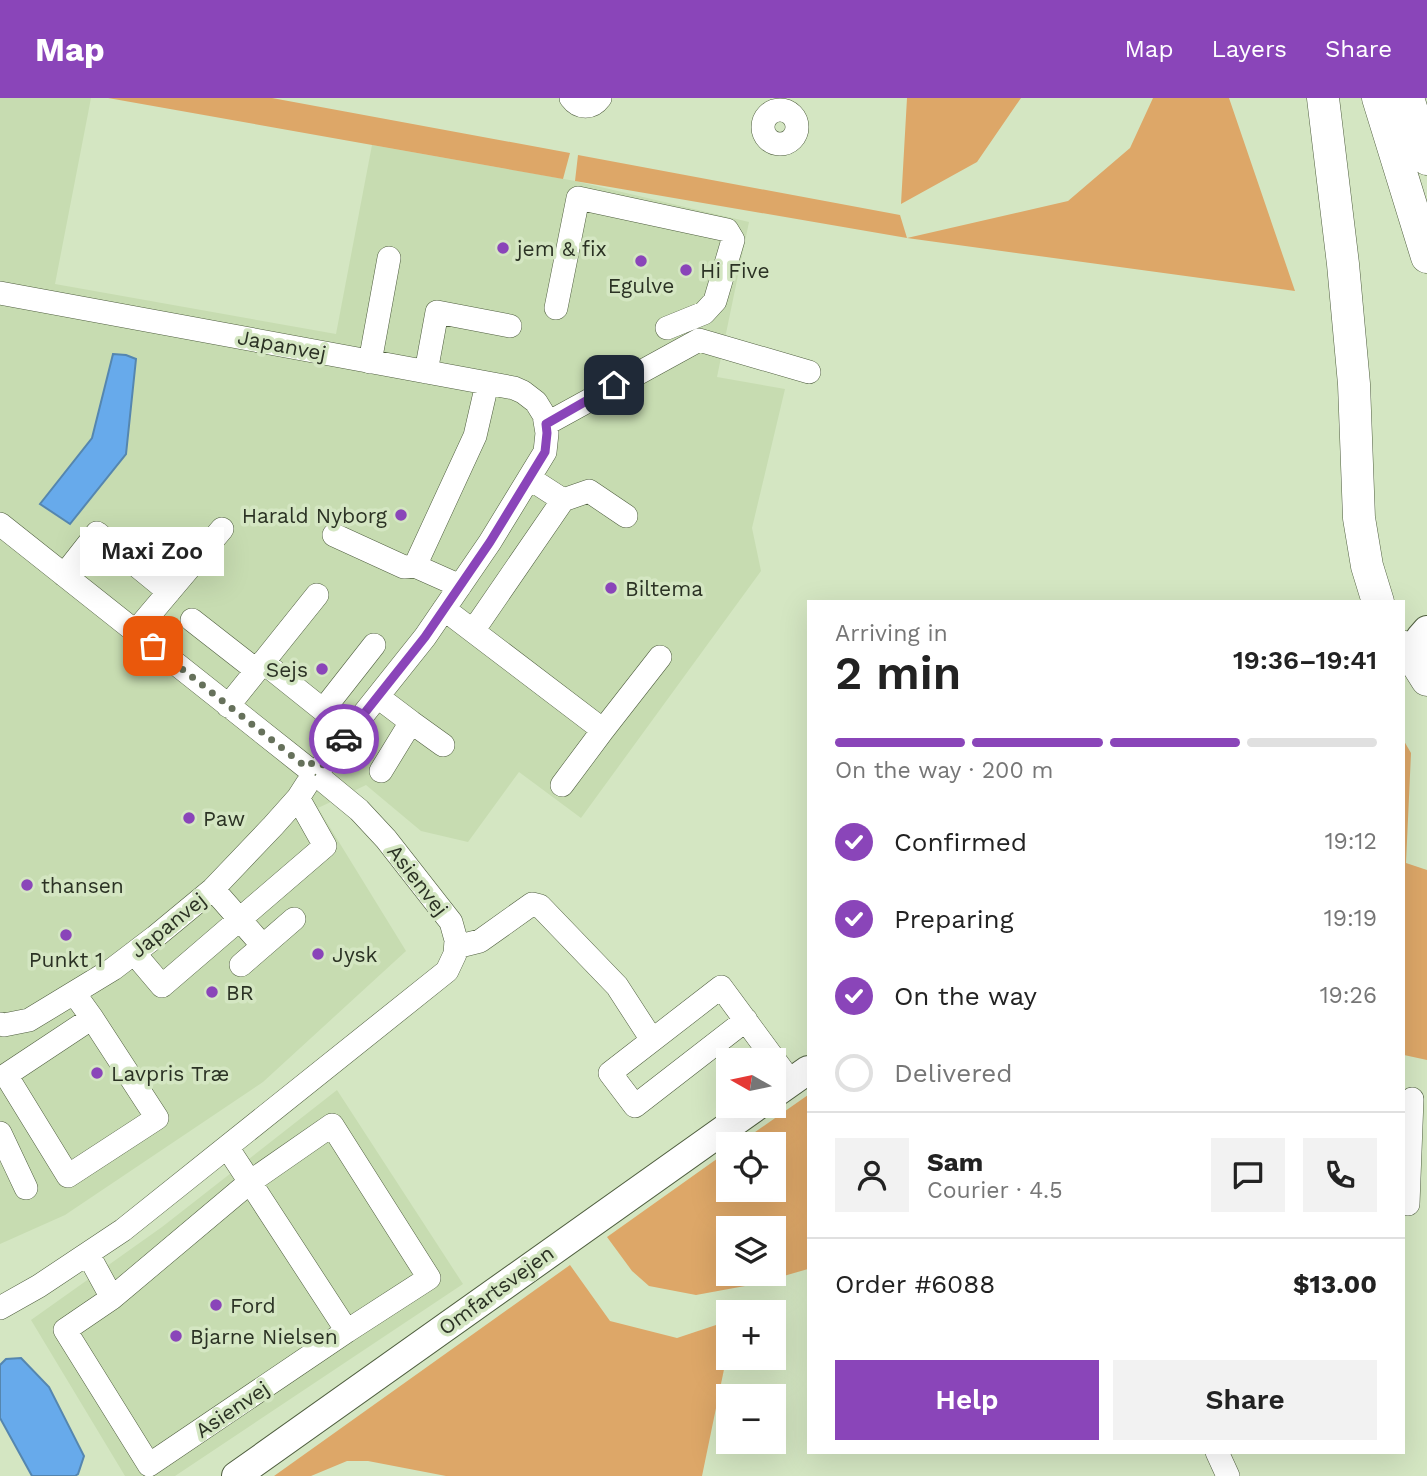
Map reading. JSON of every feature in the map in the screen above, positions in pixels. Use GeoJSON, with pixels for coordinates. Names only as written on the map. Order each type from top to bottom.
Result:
{"type":"FeatureCollection","features":[{"type":"Feature","properties":{"kind":"highway"},"geometry":{"type":"LineString","coordinates":[[1323,98],[1354,384],[1359,518],[1367,566],[1377,600]]}},
{"type":"Feature","properties":{"kind":"highway"},"geometry":{"type":"LineString","coordinates":[[1378,98],[1427,257]]}},
{"type":"Feature","properties":{"kind":"highway"},"geometry":{"type":"LineString","coordinates":[[1408,98],[1427,159]]}},
{"type":"Feature","properties":{"kind":"main road"},"geometry":{"type":"LineString","coordinates":[[1405,627],[1427,612]]}},
{"type":"Feature","properties":{"kind":"main road"},"geometry":{"type":"LineString","coordinates":[[1415,662],[1420,638],[1427,630]]}},
{"type":"Feature","properties":{"kind":"main road","name":"Omfartsvejen"},"geometry":{"type":"LineString","coordinates":[[236,1476],[740,1118]]}},
{"type":"Feature","properties":{"kind":"street"},"geometry":{"type":"LineString","coordinates":[[571,98],[577,104],[589,106],[600,98]]}},
{"type":"Feature","properties":{"kind":"street"},"geometry":{"type":"LineString","coordinates":[[556,308],[578,198],[727,230],[733,240],[716,301],[704,313],[667,328]]}},
{"type":"Feature","properties":{"kind":"street"},"geometry":{"type":"LineString","coordinates":[[370,362],[389,258]]}},
{"type":"Feature","properties":{"kind":"street","name":"Japanvej"},"geometry":{"type":"LineString","coordinates":[[0,293],[514,388],[536,402],[544,415],[547,433],[545,452],[490,542],[444,609],[374,703],[312,779],[213,889],[113,969],[30,1020],[0,1024]]}},
{"type":"Feature","properties":{"kind":"street"},"geometry":{"type":"LineString","coordinates":[[426,372],[437,312],[510,326]]}},
{"type":"Feature","properties":{"kind":"street"},"geometry":{"type":"LineString","coordinates":[[546,424],[699,340],[809,372]]}},
{"type":"Feature","properties":{"kind":"street"},"geometry":{"type":"LineString","coordinates":[[415,566],[475,436],[487,383]]}},
{"type":"Feature","properties":{"kind":"street"},"geometry":{"type":"LineString","coordinates":[[529,478],[562,500]]}},
{"type":"Feature","properties":{"kind":"street"},"geometry":{"type":"LineString","coordinates":[[472,631],[562,500],[589,491],[626,516]]}},
{"type":"Feature","properties":{"kind":"street","name":"Asienvej"},"geometry":{"type":"LineString","coordinates":[[0,524],[228,706],[312,779],[359,810],[386,839],[451,922],[456,947]]}},
{"type":"Feature","properties":{"kind":"street"},"geometry":{"type":"LineString","coordinates":[[135,632],[222,529]]}},
{"type":"Feature","properties":{"kind":"street"},"geometry":{"type":"LineString","coordinates":[[64,575],[97,533],[169,592]]}},
{"type":"Feature","properties":{"kind":"street"},"geometry":{"type":"LineString","coordinates":[[334,535],[404,567],[415,566],[460,586]]}},
{"type":"Feature","properties":{"kind":"street"},"geometry":{"type":"LineString","coordinates":[[228,706],[317,595]]}},
{"type":"Feature","properties":{"kind":"street"},"geometry":{"type":"LineString","coordinates":[[444,609],[603,730]]}},
{"type":"Feature","properties":{"kind":"street"},"geometry":{"type":"LineString","coordinates":[[192,620],[323,710],[374,645]]}},
{"type":"Feature","properties":{"kind":"street"},"geometry":{"type":"LineString","coordinates":[[562,785],[660,657]]}},
{"type":"Feature","properties":{"kind":"street"},"geometry":{"type":"LineString","coordinates":[[341,688],[411,722],[443,746]]}},
{"type":"Feature","properties":{"kind":"street"},"geometry":{"type":"LineString","coordinates":[[381,771],[411,722]]}},
{"type":"Feature","properties":{"kind":"street"},"geometry":{"type":"LineString","coordinates":[[134,953],[162,986],[325,846],[312,779]]}},
{"type":"Feature","properties":{"kind":"street"},"geometry":{"type":"LineString","coordinates":[[213,889],[263,946]]}},
{"type":"Feature","properties":{"kind":"street"},"geometry":{"type":"LineString","coordinates":[[5,1307],[123,1230],[227,1147],[447,971],[456,947],[480,941],[532,904],[540,906],[617,986],[652,1040]]}},
{"type":"Feature","properties":{"kind":"street"},"geometry":{"type":"LineString","coordinates":[[240,965],[294,919]]}},
{"type":"Feature","properties":{"kind":"street"},"geometry":{"type":"LineString","coordinates":[[746,1020],[635,1105],[610,1073],[721,987],[746,1020],[791,1082]]}},
{"type":"Feature","properties":{"kind":"street"},"geometry":{"type":"LineString","coordinates":[[74,993],[92,1018],[157,1118],[68,1176],[6,1075],[92,1018]]}},
{"type":"Feature","properties":{"kind":"street"},"geometry":{"type":"LineString","coordinates":[[41,1013],[60,1040]]}},
{"type":"Feature","properties":{"kind":"street"},"geometry":{"type":"LineString","coordinates":[[1411,1203],[1419,1160],[1412,1099]]}},
{"type":"Feature","properties":{"kind":"street","name":"Asienvej"},"geometry":{"type":"LineString","coordinates":[[332,1125],[429,1278],[149,1465],[65,1330],[112,1298],[250,1182],[332,1125]]}},
{"type":"Feature","properties":{"kind":"street"},"geometry":{"type":"LineString","coordinates":[[0,1133],[26,1188]]}},
{"type":"Feature","properties":{"kind":"street"},"geometry":{"type":"LineString","coordinates":[[227,1147],[347,1331]]}},
{"type":"Feature","properties":{"kind":"street"},"geometry":{"type":"LineString","coordinates":[[88,1254],[112,1298]]}},
{"type":"Feature","properties":{"kind":"street"},"geometry":{"type":"LineString","coordinates":[[1218,1454],[1228,1476]]}},
{"type":"Feature","properties":{"kind":"shaded area"},"geometry":{"type":"Polygon","coordinates":[[[0,98],[91,98],[55,284],[336,334],[372,145],[575,181],[749,222],[717,377],[785,389],[752,528],[761,571],[581,818],[519,772],[468,842],[421,831],[366,785],[318,808],[406,951],[263,1082],[65,1215],[0,1244],[0,98]]]}},
{"type":"Feature","properties":{"kind":"shaded area"},"geometry":{"type":"Polygon","coordinates":[[[108,98],[272,98],[570,153],[563,179],[108,98]]]}},
{"type":"Feature","properties":{"kind":"shaded area"},"geometry":{"type":"Polygon","coordinates":[[[907,98],[1021,98],[977,162],[901,204],[907,98]]]}},
{"type":"Feature","properties":{"kind":"shaded area"},"geometry":{"type":"Polygon","coordinates":[[[1153,98],[1229,98],[1295,291],[907,238],[1068,201],[1130,148],[1153,98]]]}},
{"type":"Feature","properties":{"kind":"shaded area"},"geometry":{"type":"Polygon","coordinates":[[[578,155],[900,215],[907,238],[575,181],[578,155]]]}},
{"type":"Feature","properties":{"kind":"shaded area"},"geometry":{"type":"Polygon","coordinates":[[[1405,743],[1411,753],[1406,863],[1427,870],[1427,1060],[1405,1055],[1405,743]]]}},
{"type":"Feature","properties":{"kind":"shaded area"},"geometry":{"type":"Polygon","coordinates":[[[337,1090],[463,1284],[175,1476],[125,1476],[31,1320],[162,1227],[337,1090]]]}},
{"type":"Feature","properties":{"kind":"shaded area"},"geometry":{"type":"Polygon","coordinates":[[[807,1096],[807,1269],[786,1275],[786,1216],[716,1216],[716,1286],[745,1286],[696,1295],[649,1286],[632,1271],[607,1237],[716,1160],[716,1202],[786,1202],[786,1132],[755,1132],[775,1118],[786,1118],[786,1110],[807,1096]]]}},
{"type":"Feature","properties":{"kind":"shaded area"},"geometry":{"type":"Polygon","coordinates":[[[570,1265],[610,1321],[677,1338],[716,1325],[716,1370],[724,1370],[721,1384],[716,1384],[716,1408],[702,1476],[446,1476],[368,1461],[347,1461],[311,1476],[274,1476],[570,1265]]]}},
{"type":"Feature","properties":{"kind":"water"},"geometry":{"type":"Polygon","coordinates":[[[113,354],[136,359],[126,454],[70,524],[40,504],[92,438],[113,354]]]}},
{"type":"Feature","properties":{"kind":"water"},"geometry":{"type":"Polygon","coordinates":[[[21,1358],[49,1387],[84,1456],[75,1476],[32,1476],[0,1418],[0,1365],[6,1359],[21,1358]]]}},
{"type":"Feature","properties":{"kind":"way so far"},"geometry":{"type":"LineString","coordinates":[[153,646],[306,767],[314,762],[323,765],[344,739]]}},
{"type":"Feature","properties":{"kind":"place","name":"jem & fix"},"geometry":{"type":"Point","coordinates":[503,248]}},
{"type":"Feature","properties":{"kind":"place","name":"Egulve"},"geometry":{"type":"Point","coordinates":[641,261]}},
{"type":"Feature","properties":{"kind":"place","name":"Hi Five"},"geometry":{"type":"Point","coordinates":[686,270]}},
{"type":"Feature","properties":{"kind":"place","name":"Harald Nyborg"},"geometry":{"type":"Point","coordinates":[401,515]}},
{"type":"Feature","properties":{"kind":"place","name":"Biltema"},"geometry":{"type":"Point","coordinates":[611,588]}},
{"type":"Feature","properties":{"kind":"place","name":"Maxi Zoo"},"geometry":{"type":"Point","coordinates":[153,646]}},
{"type":"Feature","properties":{"kind":"place","name":"Sejs"},"geometry":{"type":"Point","coordinates":[322,669]}},
{"type":"Feature","properties":{"kind":"place","name":"Paw"},"geometry":{"type":"Point","coordinates":[189,818]}},
{"type":"Feature","properties":{"kind":"place","name":"thansen"},"geometry":{"type":"Point","coordinates":[27,885]}},
{"type":"Feature","properties":{"kind":"place","name":"Punkt 1"},"geometry":{"type":"Point","coordinates":[66,935]}},
{"type":"Feature","properties":{"kind":"place","name":"Jysk"},"geometry":{"type":"Point","coordinates":[318,954]}},
{"type":"Feature","properties":{"kind":"place","name":"BR"},"geometry":{"type":"Point","coordinates":[212,992]}},
{"type":"Feature","properties":{"kind":"place","name":"Lavpris Træ"},"geometry":{"type":"Point","coordinates":[97,1073]}},
{"type":"Feature","properties":{"kind":"place","name":"Ford"},"geometry":{"type":"Point","coordinates":[216,1305]}},
{"type":"Feature","properties":{"kind":"place","name":"Bjarne Nielsen"},"geometry":{"type":"Point","coordinates":[176,1336]}},
{"type":"Feature","properties":{"kind":"route"},"geometry":{"type":"LineString","coordinates":[[344,739],[425,637],[490,542],[545,452],[546,424],[614,385]]}}]}
